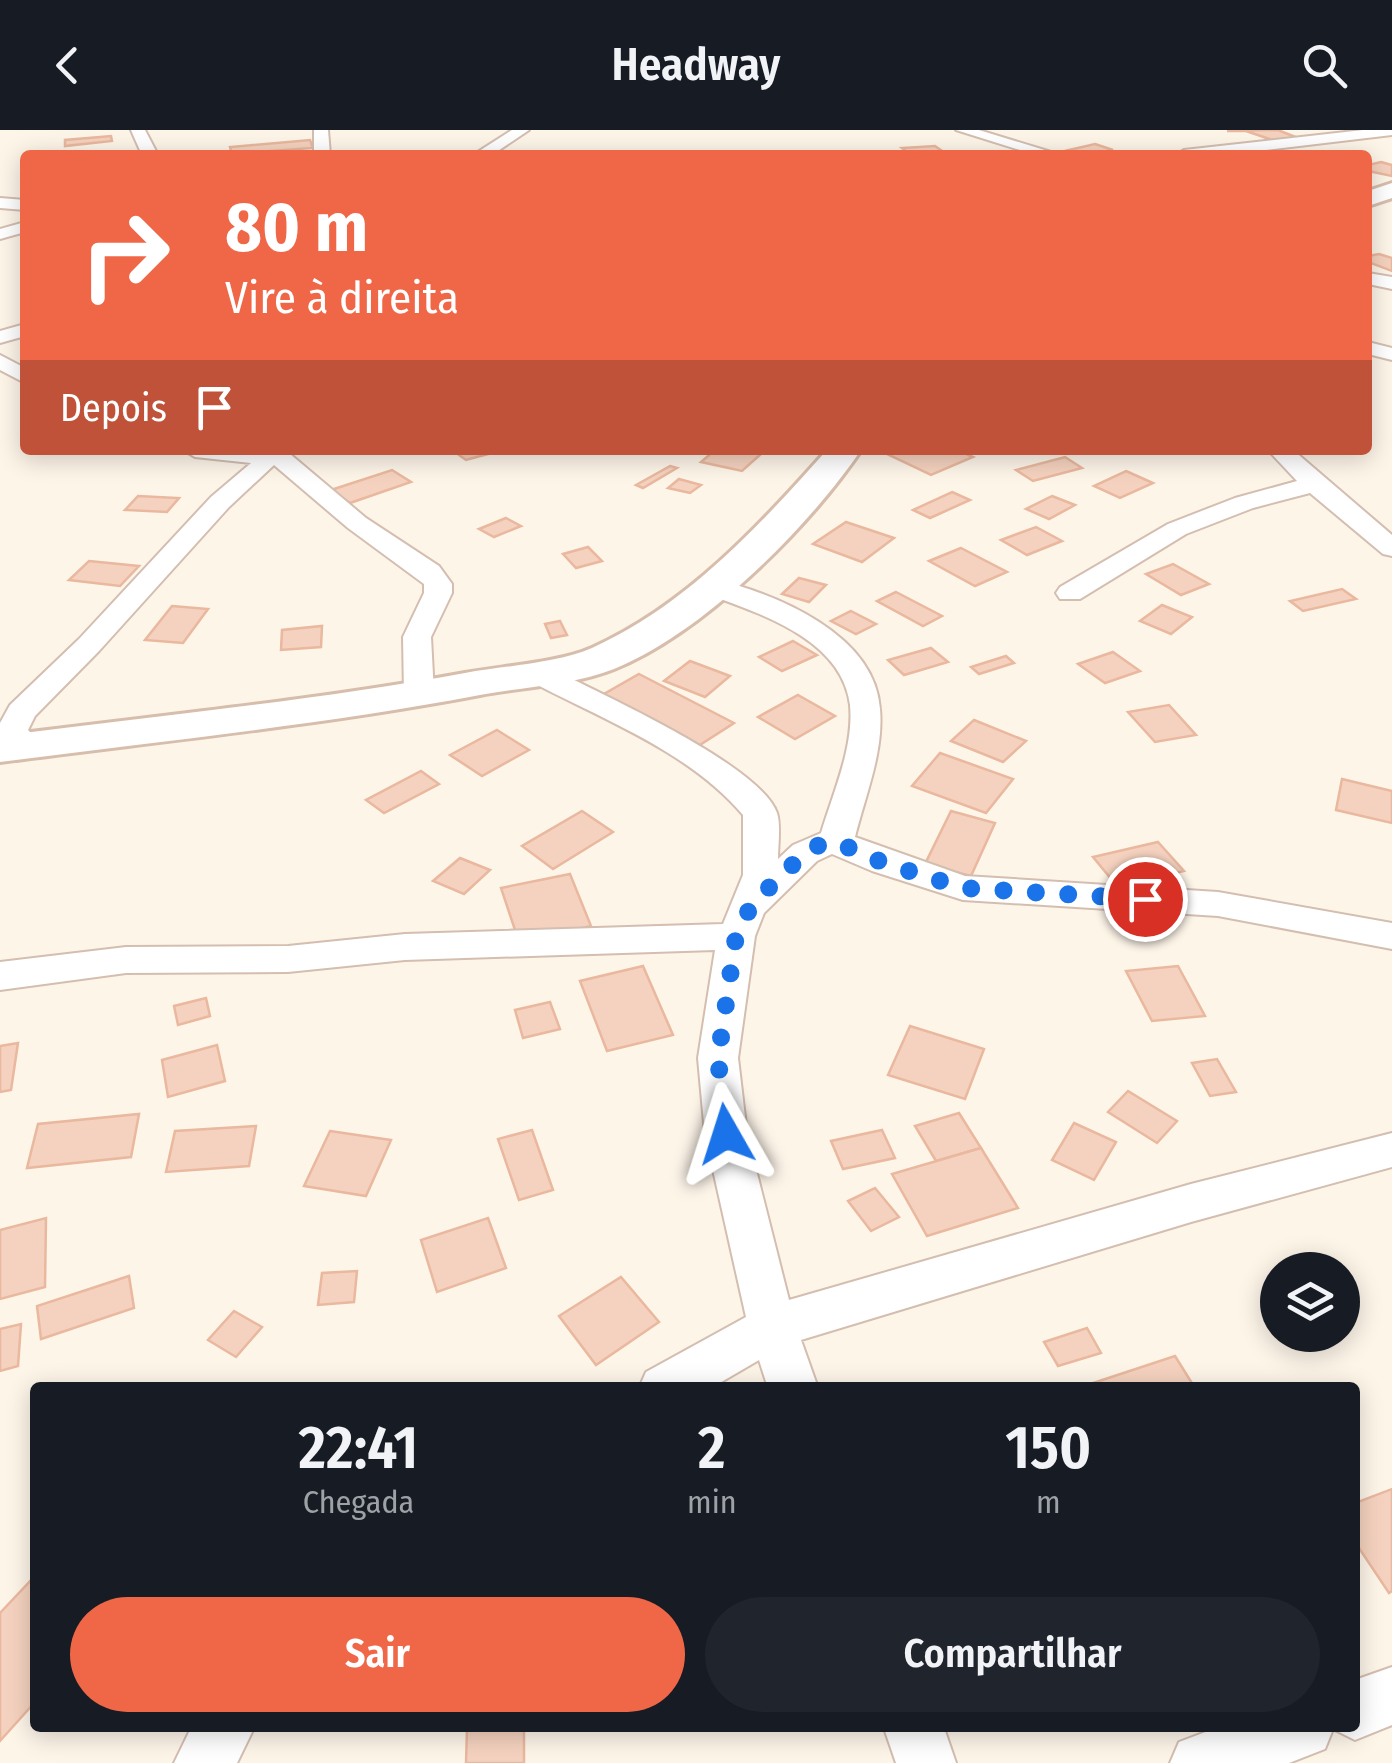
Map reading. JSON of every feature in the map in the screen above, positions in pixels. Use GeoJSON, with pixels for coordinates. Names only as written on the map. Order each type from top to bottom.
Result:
{"type":"FeatureCollection","features":[{"type":"Feature","properties":{"kind":"street"},"geometry":{"type":"LineString","coordinates":[[489,150],[522,130]]}},
{"type":"Feature","properties":{"kind":"street"},"geometry":{"type":"LineString","coordinates":[[963,130],[1035,150]]}},
{"type":"Feature","properties":{"kind":"street"},"geometry":{"type":"LineString","coordinates":[[1226,150],[1388,131]]}},
{"type":"Feature","properties":{"kind":"street"},"geometry":{"type":"LineString","coordinates":[[272,455],[220,502],[89,645],[21,712],[11,732],[12,746],[420,694],[598,661],[623,650],[714,586],[767,539],[841,455]]}},
{"type":"Feature","properties":{"kind":"street"},"geometry":{"type":"LineString","coordinates":[[274,455],[357,523],[429,572],[438,584],[438,593],[416,636],[420,694]]}},
{"type":"Feature","properties":{"kind":"street"},"geometry":{"type":"LineString","coordinates":[[1285,455],[1392,548]]}},
{"type":"Feature","properties":{"kind":"street"},"geometry":{"type":"LineString","coordinates":[[1070,593],[1176,529],[1314,484]]}},
{"type":"Feature","properties":{"kind":"street"},"geometry":{"type":"LineString","coordinates":[[714,586],[810,629],[828,643],[860,686],[864,724],[829,843]]}},
{"type":"Feature","properties":{"kind":"street"},"geometry":{"type":"LineString","coordinates":[[535,672],[702,759],[732,781],[760,814],[829,843],[963,888],[1218,904],[1392,936]]}},
{"type":"Feature","properties":{"kind":"street"},"geometry":{"type":"LineString","coordinates":[[760,814],[761,875],[744,920],[718,1058],[726,1134],[772,1327],[791,1382]]}},
{"type":"Feature","properties":{"kind":"street"},"geometry":{"type":"LineString","coordinates":[[0,976],[126,960],[288,959],[744,920],[805,853],[829,843]]}},
{"type":"Feature","properties":{"kind":"street"},"geometry":{"type":"LineString","coordinates":[[675,1382],[772,1327],[1191,1203],[1392,1150]]}},
{"type":"Feature","properties":{"kind":"street"},"geometry":{"type":"LineString","coordinates":[[1360,1708],[1392,1696]]}},
{"type":"Feature","properties":{"kind":"street"},"geometry":{"type":"LineString","coordinates":[[204,1763],[222,1732]]}},
{"type":"Feature","properties":{"kind":"street"},"geometry":{"type":"LineString","coordinates":[[915,1732],[926,1763]]}},
{"type":"Feature","properties":{"kind":"street"},"geometry":{"type":"LineString","coordinates":[[1200,1763],[1292,1732]]}},
{"type":"Feature","properties":{"kind":"building"},"geometry":{"type":"Polygon","coordinates":[[[1278,130],[1303,140],[1278,142],[1246,131],[1227,131],[1278,130]]]}},
{"type":"Feature","properties":{"kind":"building"},"geometry":{"type":"Polygon","coordinates":[[[111,136],[112,141],[65,146],[65,140],[111,136]]]}},
{"type":"Feature","properties":{"kind":"building"},"geometry":{"type":"Polygon","coordinates":[[[310,140],[313,148],[231,150],[230,147],[310,140]]]}},
{"type":"Feature","properties":{"kind":"building"},"geometry":{"type":"Polygon","coordinates":[[[1095,144],[1113,150],[1069,150],[1095,144]]]}},
{"type":"Feature","properties":{"kind":"building"},"geometry":{"type":"Polygon","coordinates":[[[935,146],[941,150],[905,150],[902,148],[935,146]]]}},
{"type":"Feature","properties":{"kind":"building"},"geometry":{"type":"Polygon","coordinates":[[[1372,164],[1392,165],[1392,176],[1372,172],[1372,164]]]}},
{"type":"Feature","properties":{"kind":"building"},"geometry":{"type":"Polygon","coordinates":[[[1372,255],[1392,258],[1392,271],[1372,264],[1372,255]]]}},
{"type":"Feature","properties":{"kind":"building"},"geometry":{"type":"Polygon","coordinates":[[[459,455],[484,455],[466,460],[459,455]]]}},
{"type":"Feature","properties":{"kind":"building"},"geometry":{"type":"Polygon","coordinates":[[[709,455],[760,455],[742,471],[701,462],[709,455]]]}},
{"type":"Feature","properties":{"kind":"building"},"geometry":{"type":"Polygon","coordinates":[[[889,455],[973,457],[931,475],[889,455]]]}},
{"type":"Feature","properties":{"kind":"building"},"geometry":{"type":"Polygon","coordinates":[[[1065,457],[1082,468],[1033,481],[1016,470],[1065,457]]]}},
{"type":"Feature","properties":{"kind":"building"},"geometry":{"type":"Polygon","coordinates":[[[670,466],[677,468],[643,488],[636,485],[670,466]]]}},
{"type":"Feature","properties":{"kind":"building"},"geometry":{"type":"Polygon","coordinates":[[[392,470],[411,482],[350,503],[331,490],[392,470]]]}},
{"type":"Feature","properties":{"kind":"building"},"geometry":{"type":"Polygon","coordinates":[[[1126,471],[1153,483],[1120,498],[1094,486],[1126,471]]]}},
{"type":"Feature","properties":{"kind":"building"},"geometry":{"type":"Polygon","coordinates":[[[679,479],[701,485],[690,493],[668,488],[679,479]]]}},
{"type":"Feature","properties":{"kind":"building"},"geometry":{"type":"Polygon","coordinates":[[[952,492],[970,500],[930,518],[913,510],[952,492]]]}},
{"type":"Feature","properties":{"kind":"building"},"geometry":{"type":"Polygon","coordinates":[[[138,496],[179,498],[167,512],[125,510],[138,496]]]}},
{"type":"Feature","properties":{"kind":"building"},"geometry":{"type":"Polygon","coordinates":[[[1052,496],[1075,505],[1049,519],[1026,509],[1052,496]]]}},
{"type":"Feature","properties":{"kind":"building"},"geometry":{"type":"Polygon","coordinates":[[[506,518],[521,526],[494,537],[479,529],[506,518]]]}},
{"type":"Feature","properties":{"kind":"building"},"geometry":{"type":"Polygon","coordinates":[[[846,522],[894,538],[862,562],[813,544],[846,522]]]}},
{"type":"Feature","properties":{"kind":"building"},"geometry":{"type":"Polygon","coordinates":[[[1036,527],[1062,541],[1027,555],[1001,540],[1036,527]]]}},
{"type":"Feature","properties":{"kind":"building"},"geometry":{"type":"Polygon","coordinates":[[[588,547],[602,561],[576,568],[563,554],[588,547]]]}},
{"type":"Feature","properties":{"kind":"building"},"geometry":{"type":"Polygon","coordinates":[[[961,548],[1007,572],[975,586],[929,561],[961,548]]]}},
{"type":"Feature","properties":{"kind":"building"},"geometry":{"type":"Polygon","coordinates":[[[89,561],[139,566],[120,586],[69,580],[89,561]]]}},
{"type":"Feature","properties":{"kind":"building"},"geometry":{"type":"Polygon","coordinates":[[[1173,564],[1209,584],[1181,595],[1146,574],[1173,564]]]}},
{"type":"Feature","properties":{"kind":"building"},"geometry":{"type":"Polygon","coordinates":[[[799,578],[826,585],[809,602],[782,594],[799,578]]]}},
{"type":"Feature","properties":{"kind":"building"},"geometry":{"type":"Polygon","coordinates":[[[1342,589],[1356,599],[1303,611],[1290,601],[1342,589]]]}},
{"type":"Feature","properties":{"kind":"building"},"geometry":{"type":"Polygon","coordinates":[[[896,592],[942,616],[923,626],[877,601],[896,592]]]}},
{"type":"Feature","properties":{"kind":"building"},"geometry":{"type":"Polygon","coordinates":[[[1162,605],[1192,617],[1171,634],[1140,621],[1162,605]]]}},
{"type":"Feature","properties":{"kind":"building"},"geometry":{"type":"Polygon","coordinates":[[[172,606],[208,609],[183,643],[145,640],[172,606]]]}},
{"type":"Feature","properties":{"kind":"building"},"geometry":{"type":"Polygon","coordinates":[[[851,611],[876,624],[856,634],[831,621],[851,611]]]}},
{"type":"Feature","properties":{"kind":"building"},"geometry":{"type":"Polygon","coordinates":[[[560,621],[567,635],[551,638],[545,624],[560,621]]]}},
{"type":"Feature","properties":{"kind":"building"},"geometry":{"type":"Polygon","coordinates":[[[322,626],[321,647],[281,650],[282,630],[322,626]]]}},
{"type":"Feature","properties":{"kind":"building"},"geometry":{"type":"Polygon","coordinates":[[[793,641],[817,655],[782,671],[759,657],[793,641]]]}},
{"type":"Feature","properties":{"kind":"building"},"geometry":{"type":"Polygon","coordinates":[[[931,648],[948,662],[904,675],[888,660],[931,648]]]}},
{"type":"Feature","properties":{"kind":"building"},"geometry":{"type":"Polygon","coordinates":[[[1113,652],[1140,671],[1105,683],[1078,664],[1113,652]]]}},
{"type":"Feature","properties":{"kind":"building"},"geometry":{"type":"Polygon","coordinates":[[[1006,656],[1014,663],[979,674],[971,667],[1006,656]]]}},
{"type":"Feature","properties":{"kind":"building"},"geometry":{"type":"Polygon","coordinates":[[[690,661],[730,676],[705,697],[664,681],[690,661]]]}},
{"type":"Feature","properties":{"kind":"building"},"geometry":{"type":"Polygon","coordinates":[[[639,674],[734,723],[692,750],[597,698],[639,674]]]}},
{"type":"Feature","properties":{"kind":"building"},"geometry":{"type":"Polygon","coordinates":[[[798,695],[835,716],[795,739],[758,717],[798,695]]]}},
{"type":"Feature","properties":{"kind":"building"},"geometry":{"type":"Polygon","coordinates":[[[1169,705],[1196,735],[1155,742],[1128,712],[1169,705]]]}},
{"type":"Feature","properties":{"kind":"building"},"geometry":{"type":"Polygon","coordinates":[[[974,720],[1026,741],[1003,762],[951,741],[974,720]]]}},
{"type":"Feature","properties":{"kind":"building"},"geometry":{"type":"Polygon","coordinates":[[[497,730],[529,750],[482,776],[450,755],[497,730]]]}},
{"type":"Feature","properties":{"kind":"building"},"geometry":{"type":"Polygon","coordinates":[[[940,753],[1013,779],[986,813],[912,786],[940,753]]]}},
{"type":"Feature","properties":{"kind":"building"},"geometry":{"type":"Polygon","coordinates":[[[421,771],[439,784],[384,813],[366,800],[421,771]]]}},
{"type":"Feature","properties":{"kind":"building"},"geometry":{"type":"Polygon","coordinates":[[[1342,779],[1392,791],[1392,823],[1336,810],[1342,779]]]}},
{"type":"Feature","properties":{"kind":"building"},"geometry":{"type":"Polygon","coordinates":[[[582,811],[613,832],[553,869],[522,846],[582,811]]]}},
{"type":"Feature","properties":{"kind":"building"},"geometry":{"type":"Polygon","coordinates":[[[951,811],[995,823],[971,876],[925,864],[951,811]]]}},
{"type":"Feature","properties":{"kind":"building"},"geometry":{"type":"Polygon","coordinates":[[[1158,842],[1184,871],[1117,886],[1093,857],[1158,842]]]}},
{"type":"Feature","properties":{"kind":"building"},"geometry":{"type":"Polygon","coordinates":[[[460,858],[490,870],[464,894],[433,881],[460,858]]]}},
{"type":"Feature","properties":{"kind":"building"},"geometry":{"type":"Polygon","coordinates":[[[570,874],[591,926],[519,942],[501,888],[570,874]]]}},
{"type":"Feature","properties":{"kind":"building"},"geometry":{"type":"Polygon","coordinates":[[[643,966],[673,1035],[607,1051],[580,981],[643,966]]]}},
{"type":"Feature","properties":{"kind":"building"},"geometry":{"type":"Polygon","coordinates":[[[1178,966],[1205,1016],[1152,1021],[1126,971],[1178,966]]]}},
{"type":"Feature","properties":{"kind":"building"},"geometry":{"type":"Polygon","coordinates":[[[206,998],[210,1016],[178,1025],[174,1006],[206,998]]]}},
{"type":"Feature","properties":{"kind":"building"},"geometry":{"type":"Polygon","coordinates":[[[550,1002],[560,1029],[523,1038],[515,1010],[550,1002]]]}},
{"type":"Feature","properties":{"kind":"building"},"geometry":{"type":"Polygon","coordinates":[[[910,1026],[984,1049],[965,1099],[888,1075],[910,1026]]]}},
{"type":"Feature","properties":{"kind":"building"},"geometry":{"type":"Polygon","coordinates":[[[18,1043],[11,1090],[0,1092],[0,1046],[18,1043]]]}},
{"type":"Feature","properties":{"kind":"building"},"geometry":{"type":"Polygon","coordinates":[[[217,1045],[225,1081],[168,1097],[162,1060],[217,1045]]]}},
{"type":"Feature","properties":{"kind":"building"},"geometry":{"type":"Polygon","coordinates":[[[1217,1059],[1236,1092],[1210,1096],[1192,1063],[1217,1059]]]}},
{"type":"Feature","properties":{"kind":"building"},"geometry":{"type":"Polygon","coordinates":[[[1128,1091],[1177,1121],[1157,1143],[1108,1112],[1128,1091]]]}},
{"type":"Feature","properties":{"kind":"building"},"geometry":{"type":"Polygon","coordinates":[[[959,1113],[981,1148],[936,1161],[915,1126],[959,1113]]]}},
{"type":"Feature","properties":{"kind":"building"},"geometry":{"type":"Polygon","coordinates":[[[139,1114],[131,1157],[27,1168],[38,1124],[139,1114]]]}},
{"type":"Feature","properties":{"kind":"building"},"geometry":{"type":"Polygon","coordinates":[[[1074,1123],[1116,1142],[1094,1180],[1052,1160],[1074,1123]]]}},
{"type":"Feature","properties":{"kind":"building"},"geometry":{"type":"Polygon","coordinates":[[[256,1126],[249,1166],[166,1172],[175,1131],[256,1126]]]}},
{"type":"Feature","properties":{"kind":"building"},"geometry":{"type":"Polygon","coordinates":[[[532,1130],[553,1190],[519,1200],[498,1139],[532,1130]]]}},
{"type":"Feature","properties":{"kind":"building"},"geometry":{"type":"Polygon","coordinates":[[[882,1130],[895,1158],[843,1169],[831,1141],[882,1130]]]}},
{"type":"Feature","properties":{"kind":"building"},"geometry":{"type":"Polygon","coordinates":[[[330,1131],[391,1140],[366,1196],[304,1186],[330,1131]]]}},
{"type":"Feature","properties":{"kind":"building"},"geometry":{"type":"Polygon","coordinates":[[[981,1148],[1018,1208],[927,1236],[892,1174],[981,1148]]]}},
{"type":"Feature","properties":{"kind":"building"},"geometry":{"type":"Polygon","coordinates":[[[875,1188],[899,1217],[871,1231],[848,1201],[875,1188]]]}},
{"type":"Feature","properties":{"kind":"building"},"geometry":{"type":"Polygon","coordinates":[[[46,1218],[45,1287],[0,1299],[0,1230],[46,1218]]]}},
{"type":"Feature","properties":{"kind":"building"},"geometry":{"type":"Polygon","coordinates":[[[488,1218],[506,1268],[437,1292],[421,1240],[488,1218]]]}},
{"type":"Feature","properties":{"kind":"building"},"geometry":{"type":"Polygon","coordinates":[[[357,1271],[354,1302],[318,1305],[322,1273],[357,1271]]]}},
{"type":"Feature","properties":{"kind":"building"},"geometry":{"type":"Polygon","coordinates":[[[129,1276],[134,1308],[41,1339],[37,1306],[129,1276]]]}},
{"type":"Feature","properties":{"kind":"building"},"geometry":{"type":"Polygon","coordinates":[[[621,1277],[659,1322],[596,1365],[559,1316],[621,1277]]]}},
{"type":"Feature","properties":{"kind":"building"},"geometry":{"type":"Polygon","coordinates":[[[234,1311],[262,1327],[236,1357],[208,1340],[234,1311]]]}},
{"type":"Feature","properties":{"kind":"building"},"geometry":{"type":"Polygon","coordinates":[[[21,1324],[18,1366],[0,1371],[0,1329],[21,1324]]]}},
{"type":"Feature","properties":{"kind":"building"},"geometry":{"type":"Polygon","coordinates":[[[1087,1328],[1101,1353],[1058,1366],[1044,1342],[1087,1328]]]}},
{"type":"Feature","properties":{"kind":"building"},"geometry":{"type":"Polygon","coordinates":[[[1175,1356],[1191,1382],[1096,1382],[1175,1356]]]}},
{"type":"Feature","properties":{"kind":"building"},"geometry":{"type":"Polygon","coordinates":[[[1392,1489],[1389,1593],[1360,1550],[1360,1501],[1392,1489]]]}},
{"type":"Feature","properties":{"kind":"building"},"geometry":{"type":"Polygon","coordinates":[[[30,1581],[30,1708],[0,1741],[0,1613],[30,1581]]]}},
{"type":"Feature","properties":{"kind":"building"},"geometry":{"type":"Polygon","coordinates":[[[467,1732],[524,1732],[524,1763],[466,1763],[467,1732]]]}},
{"type":"Feature","properties":{"kind":"route"},"geometry":{"type":"LineString","coordinates":[[726,1134],[718,1058],[736,936],[752,904],[805,853],[821,844],[836,842],[884,863],[963,888],[1145,899]]}}]}
